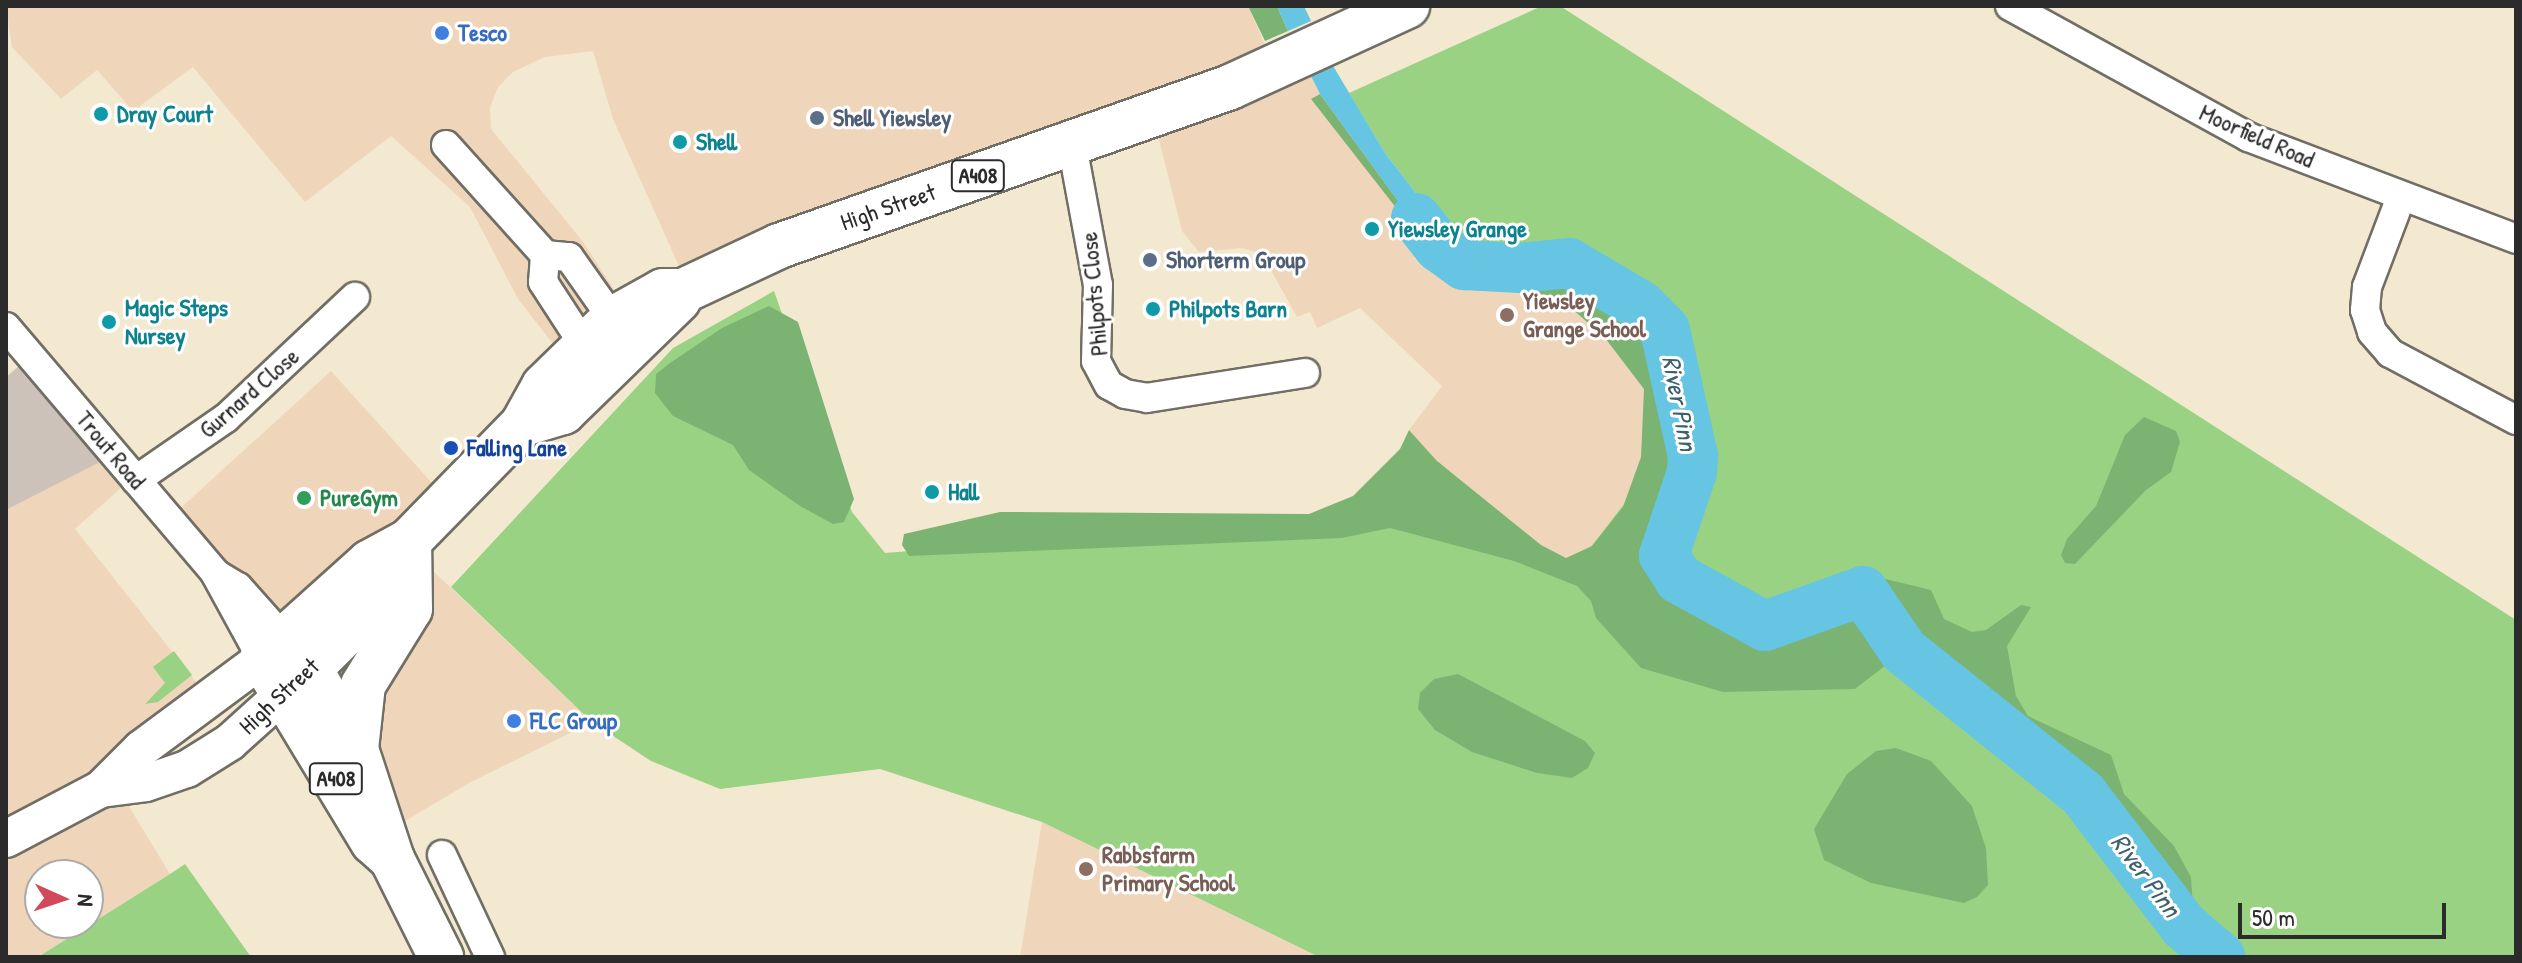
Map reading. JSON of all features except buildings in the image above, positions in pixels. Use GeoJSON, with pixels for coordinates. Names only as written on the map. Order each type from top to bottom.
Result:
{"type":"FeatureCollection","features":[{"type":"Feature","properties":{"kind":"main road","name":"High Street"},"geometry":{"type":"LineString","coordinates":[[285,666],[394,585],[409,541],[523,424],[563,412],[608,346],[673,309],[683,291],[779,246],[1072,145],[1276,66],[1407,6]]}},
{"type":"Feature","properties":{"kind":"main road"},"geometry":{"type":"LineString","coordinates":[[356,749],[363,685],[410,609],[409,541]]}},
{"type":"Feature","properties":{"kind":"main road","name":"A408"},"geometry":{"type":"LineString","coordinates":[[285,666],[356,749],[392,859],[441,957]]}},
{"type":"Feature","properties":{"kind":"main road","name":"A408"},"geometry":{"type":"LineString","coordinates":[[285,666],[373,842],[392,859]]}},
{"type":"Feature","properties":{"kind":"street","name":"Moorfield Road"},"geometry":{"type":"LineString","coordinates":[[2010,6],[2216,121],[2401,197],[2516,239]]}},
{"type":"Feature","properties":{"kind":"street"},"geometry":{"type":"LineString","coordinates":[[446,145],[545,255],[569,257],[608,346]]}},
{"type":"Feature","properties":{"kind":"street","name":"Philpots Close"},"geometry":{"type":"LineString","coordinates":[[1072,145],[1098,285],[1096,361],[1109,385],[1125,394],[1147,398],[1305,373]]}},
{"type":"Feature","properties":{"kind":"street"},"geometry":{"type":"LineString","coordinates":[[2401,197],[2367,287],[2372,332],[2390,353],[2516,420]]}},
{"type":"Feature","properties":{"kind":"street"},"geometry":{"type":"LineString","coordinates":[[545,255],[543,282],[608,346]]}},
{"type":"Feature","properties":{"kind":"street","name":"Gurnard Close"},"geometry":{"type":"LineString","coordinates":[[136,480],[226,418],[355,297]]}},
{"type":"Feature","properties":{"kind":"street","name":"Trout Road"},"geometry":{"type":"LineString","coordinates":[[6,327],[215,573],[238,587],[285,666]]}},
{"type":"Feature","properties":{"kind":"street","name":"High Street"},"geometry":{"type":"LineString","coordinates":[[101,789],[146,783],[187,769],[230,742],[285,666]]}},
{"type":"Feature","properties":{"kind":"street","name":"High Street"},"geometry":{"type":"LineString","coordinates":[[6,839],[101,789],[141,749],[285,666]]}},
{"type":"Feature","properties":{"kind":"street"},"geometry":{"type":"LineString","coordinates":[[442,855],[490,957]]}},
{"type":"Feature","properties":{"kind":"shaded area"},"geometry":{"type":"Polygon","coordinates":[[[6,6],[1248,6],[1273,64],[687,284],[613,119],[593,51],[545,57],[513,72],[498,87],[490,108],[491,129],[584,243],[635,322],[575,372],[518,299],[470,207],[391,136],[305,202],[193,67],[133,111],[97,70],[61,99],[12,47],[6,6]]]}},
{"type":"Feature","properties":{"kind":"shaded area","name":"Yiewsley Grange School"},"geometry":{"type":"Polygon","coordinates":[[[1302,58],[1320,94],[1447,263],[1460,272],[1568,266],[1639,308],[1663,331],[1685,425],[1570,575],[1437,461],[1409,430],[1442,386],[1360,308],[1317,328],[1310,312],[1297,317],[1262,254],[1242,248],[1199,252],[1182,231],[1154,120],[1302,58]]]}},
{"type":"Feature","properties":{"kind":"shaded area"},"geometry":{"type":"Polygon","coordinates":[[[31,356],[112,456],[6,510],[6,377],[31,356]]]}},
{"type":"Feature","properties":{"kind":"shaded area"},"geometry":{"type":"Polygon","coordinates":[[[331,371],[451,504],[411,550],[592,722],[469,783],[385,833],[173,515],[331,371]]]}},
{"type":"Feature","properties":{"kind":"shaded area"},"geometry":{"type":"Polygon","coordinates":[[[112,456],[131,479],[75,529],[219,711],[6,836],[6,510],[112,456]]]}},
{"type":"Feature","properties":{"kind":"shaded area"},"geometry":{"type":"Polygon","coordinates":[[[116,785],[170,874],[104,916],[104,859],[24,859],[24,939],[67,939],[38,957],[6,957],[6,843],[116,785]]]}},
{"type":"Feature","properties":{"kind":"shaded area","name":"Rabbsfarm Primary School"},"geometry":{"type":"Polygon","coordinates":[[[1042,822],[1319,957],[1020,957],[1042,822]]]}},
{"type":"Feature","properties":{"kind":"green space"},"geometry":{"type":"Polygon","coordinates":[[[1248,6],[1277,6],[1288,31],[1265,41],[1248,6]]]}},
{"type":"Feature","properties":{"kind":"green space"},"geometry":{"type":"Polygon","coordinates":[[[1542,6],[1560,6],[2516,620],[2516,957],[1319,957],[1042,822],[880,769],[720,789],[651,761],[592,722],[451,587],[673,348],[774,291],[852,512],[885,553],[1305,520],[1437,461],[1570,574],[1685,425],[1689,472],[1676,518],[1692,472],[1693,456],[1665,330],[1640,305],[1570,263],[1520,268],[1466,258],[1385,153],[1349,93],[1542,6]]]}},
{"type":"Feature","properties":{"kind":"green space"},"geometry":{"type":"Polygon","coordinates":[[[1320,94],[1412,220],[1460,272],[1568,266],[1639,308],[1663,331],[1689,457],[1664,555],[1679,579],[1765,626],[1863,591],[1904,651],[1855,689],[1723,692],[1641,668],[1596,618],[1591,601],[1577,586],[1514,561],[1390,528],[1342,538],[909,556],[902,545],[904,534],[1000,512],[1309,514],[1353,496],[1400,449],[1409,430],[1437,461],[1541,545],[1566,558],[1592,546],[1623,507],[1641,457],[1644,389],[1605,338],[1560,298],[1459,280],[1429,250],[1311,99],[1320,94]]]}},
{"type":"Feature","properties":{"kind":"green space"},"geometry":{"type":"Polygon","coordinates":[[[769,306],[798,322],[854,499],[844,522],[833,524],[800,506],[749,470],[733,445],[673,416],[655,393],[656,374],[670,363],[722,328],[769,306]]]}},
{"type":"Feature","properties":{"kind":"green space"},"geometry":{"type":"Polygon","coordinates":[[[2144,417],[2176,431],[2180,442],[2171,472],[2146,490],[2075,564],[2065,563],[2061,555],[2067,539],[2096,506],[2125,435],[2144,417]]]}},
{"type":"Feature","properties":{"kind":"green space"},"geometry":{"type":"Polygon","coordinates":[[[1861,573],[1931,590],[1944,619],[1972,632],[1986,630],[2021,605],[2031,607],[2007,646],[2016,696],[2028,716],[2111,755],[2124,794],[2174,846],[2191,877],[2193,906],[2183,905],[2095,789],[1955,687],[1866,586],[1861,573]]]}},
{"type":"Feature","properties":{"kind":"green space"},"geometry":{"type":"Polygon","coordinates":[[[174,651],[192,675],[158,702],[145,704],[165,683],[153,667],[174,651]]]}},
{"type":"Feature","properties":{"kind":"green space"},"geometry":{"type":"Polygon","coordinates":[[[1458,674],[1585,741],[1595,753],[1588,768],[1572,778],[1537,773],[1472,752],[1435,730],[1418,709],[1420,693],[1434,679],[1458,674]]]}},
{"type":"Feature","properties":{"kind":"green space"},"geometry":{"type":"Polygon","coordinates":[[[1896,748],[1931,761],[1972,806],[1986,848],[1988,885],[1977,897],[1964,903],[1871,883],[1824,860],[1814,829],[1847,774],[1876,751],[1896,748]]]}},
{"type":"Feature","properties":{"kind":"green space"},"geometry":{"type":"Polygon","coordinates":[[[185,864],[251,957],[38,957],[67,939],[104,939],[104,916],[185,864]]]}},
{"type":"Feature","properties":{"kind":"water"},"geometry":{"type":"Polygon","coordinates":[[[1277,6],[1304,6],[1311,21],[1288,31],[1277,6]]]}},
{"type":"Feature","properties":{"kind":"water"},"geometry":{"type":"Polygon","coordinates":[[[1323,49],[1385,153],[1466,258],[1460,272],[1412,220],[1320,94],[1302,58],[1323,49]]]}},
{"type":"Feature","properties":{"kind":"waterway","name":"River Pinn"},"geometry":{"type":"LineString","coordinates":[[1416,218],[1439,247],[1464,265],[1520,268],[1569,263],[1640,305],[1665,330],[1693,456],[1692,472],[1664,555],[1679,579],[1765,626],[1863,591],[1904,651],[2083,794],[2184,926],[2220,957]]}},
{"type":"Feature","properties":{"kind":"place","name":"Tesco"},"geometry":{"type":"Point","coordinates":[442,33]}},
{"type":"Feature","properties":{"kind":"place","name":"Dray Court"},"geometry":{"type":"Point","coordinates":[101,114]}},
{"type":"Feature","properties":{"kind":"place","name":"Shell Yiewsley"},"geometry":{"type":"Point","coordinates":[817,118]}},
{"type":"Feature","properties":{"kind":"place","name":"Shell"},"geometry":{"type":"Point","coordinates":[680,142]}},
{"type":"Feature","properties":{"kind":"place","name":"Yiewsley Grange"},"geometry":{"type":"Point","coordinates":[1372,229]}},
{"type":"Feature","properties":{"kind":"place","name":"Shorterm Group"},"geometry":{"type":"Point","coordinates":[1150,260]}},
{"type":"Feature","properties":{"kind":"place","name":"Philpots Barn"},"geometry":{"type":"Point","coordinates":[1153,309]}},
{"type":"Feature","properties":{"kind":"place","name":"Yiewsley Grange School"},"geometry":{"type":"Point","coordinates":[1507,315]}},
{"type":"Feature","properties":{"kind":"place","name":"Magic Steps Nursey"},"geometry":{"type":"Point","coordinates":[109,322]}},
{"type":"Feature","properties":{"kind":"place","name":"Falling Lane"},"geometry":{"type":"Point","coordinates":[451,448]}},
{"type":"Feature","properties":{"kind":"place","name":"Hall"},"geometry":{"type":"Point","coordinates":[932,492]}},
{"type":"Feature","properties":{"kind":"place","name":"PureGym"},"geometry":{"type":"Point","coordinates":[304,498]}},
{"type":"Feature","properties":{"kind":"place","name":"FLC Group"},"geometry":{"type":"Point","coordinates":[514,721]}},
{"type":"Feature","properties":{"kind":"place","name":"Rabbsfarm Primary School"},"geometry":{"type":"Point","coordinates":[1086,869]}}]}
